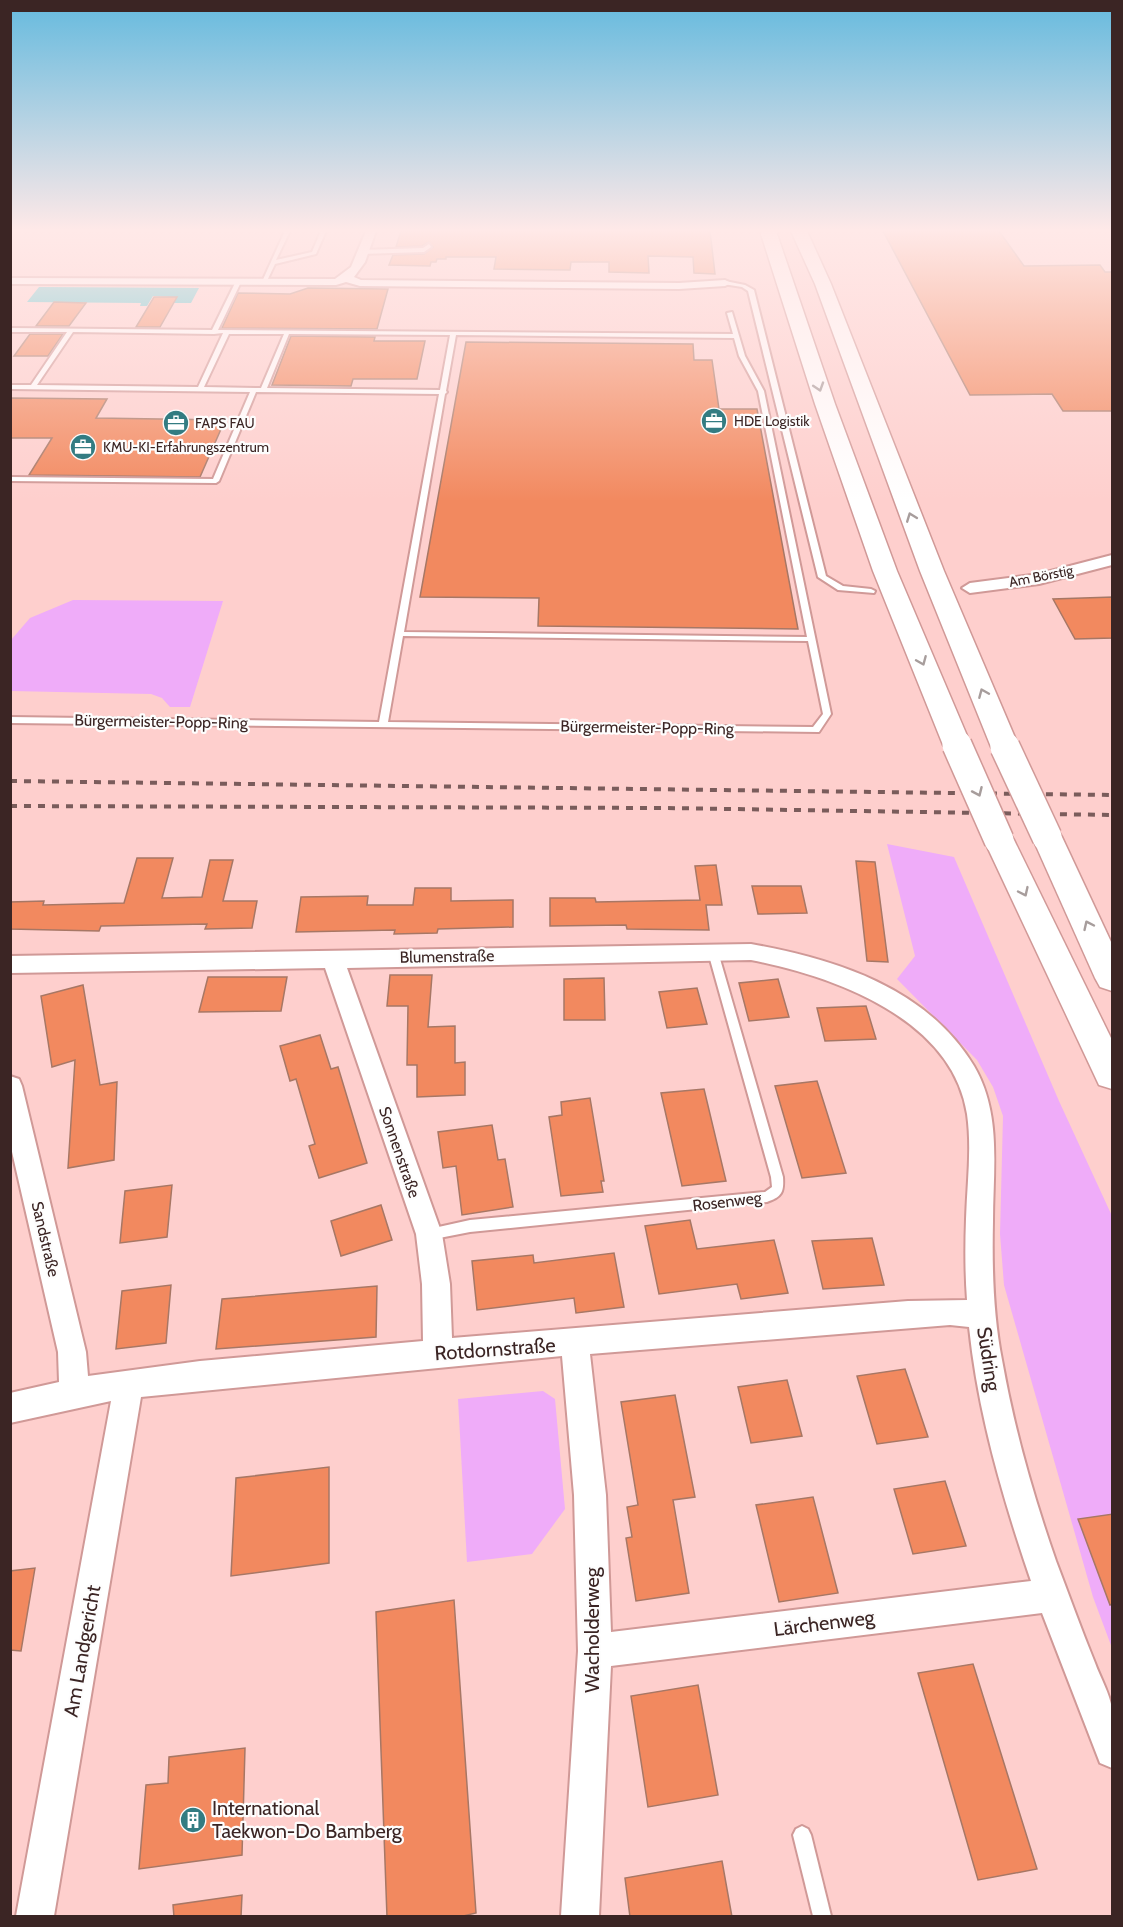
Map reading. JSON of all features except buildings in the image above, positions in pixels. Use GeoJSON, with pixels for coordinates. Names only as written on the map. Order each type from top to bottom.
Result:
{"type":"FeatureCollection","features":[{"type":"Feature","properties":{"kind":"highway"},"geometry":{"type":"LineString","coordinates":[[798,321],[825,404],[899,607],[999,840],[1113,1075]]}},
{"type":"Feature","properties":{"kind":"highway"},"geometry":{"type":"LineString","coordinates":[[837,321],[932,571],[1005,747],[1113,978]]}},
{"type":"Feature","properties":{"kind":"street","name":"Am Börstig"},"geometry":{"type":"LineString","coordinates":[[970,588],[1039,579],[1113,560]]}},
{"type":"Feature","properties":{"kind":"street","name":"Blumenstraße"},"geometry":{"type":"LineString","coordinates":[[10,964],[751,952],[788,958],[821,967],[877,990]]}},
{"type":"Feature","properties":{"kind":"street","name":"Sonnenstraße"},"geometry":{"type":"LineString","coordinates":[[334,958],[338,978],[429,1234],[436,1284],[438,1352]]}},
{"type":"Feature","properties":{"kind":"street","name":"Südring"},"geometry":{"type":"LineString","coordinates":[[877,990],[919,1020],[951,1051],[974,1091],[980,1113],[981,1138],[979,1237],[981,1315],[1002,1435],[1052,1595],[1113,1751]]}},
{"type":"Feature","properties":{"kind":"street","name":"Sandstraße"},"geometry":{"type":"LineString","coordinates":[[10,1086],[72,1352],[74,1392]]}},
{"type":"Feature","properties":{"kind":"street","name":"Rotdornstraße"},"geometry":{"type":"LineString","coordinates":[[10,1408],[74,1392],[438,1352],[575,1343],[908,1314],[950,1312],[981,1315]]}},
{"type":"Feature","properties":{"kind":"street","name":"Wacholderweg"},"geometry":{"type":"LineString","coordinates":[[575,1343],[590,1494],[595,1651],[580,1917]]}},
{"type":"Feature","properties":{"kind":"street","name":"Am Landgericht"},"geometry":{"type":"LineString","coordinates":[[35,1917],[128,1386]]}},
{"type":"Feature","properties":{"kind":"street","name":"Lärchenweg"},"geometry":{"type":"LineString","coordinates":[[595,1651],[1052,1595]]}},
{"type":"Feature","properties":{"kind":"lane"},"geometry":{"type":"LineString","coordinates":[[214,332],[219,321]]}},
{"type":"Feature","properties":{"kind":"lane","name":"Bürgermeister-Popp-Ring"},"geometry":{"type":"LineString","coordinates":[[10,720],[816,730],[827,714],[812,639],[761,391],[742,356],[732,321]]}},
{"type":"Feature","properties":{"kind":"lane"},"geometry":{"type":"LineString","coordinates":[[759,321],[822,577],[841,588],[871,591]]}},
{"type":"Feature","properties":{"kind":"lane"},"geometry":{"type":"LineString","coordinates":[[10,330],[736,336]]}},
{"type":"Feature","properties":{"kind":"lane"},"geometry":{"type":"LineString","coordinates":[[33,387],[71,330]]}},
{"type":"Feature","properties":{"kind":"lane"},"geometry":{"type":"LineString","coordinates":[[200,389],[227,332]]}},
{"type":"Feature","properties":{"kind":"lane"},"geometry":{"type":"LineString","coordinates":[[264,389],[287,333]]}},
{"type":"Feature","properties":{"kind":"lane"},"geometry":{"type":"LineString","coordinates":[[383,724],[453,334]]}},
{"type":"Feature","properties":{"kind":"lane"},"geometry":{"type":"LineString","coordinates":[[10,387],[444,392]]}},
{"type":"Feature","properties":{"kind":"lane"},"geometry":{"type":"LineString","coordinates":[[10,479],[216,481],[254,389]]}},
{"type":"Feature","properties":{"kind":"lane"},"geometry":{"type":"LineString","coordinates":[[400,634],[812,639]]}},
{"type":"Feature","properties":{"kind":"lane","name":"Rosenweg"},"geometry":{"type":"LineString","coordinates":[[429,1234],[470,1226],[767,1197],[778,1190],[777,1177],[713,952]]}},
{"type":"Feature","properties":{"kind":"lane"},"geometry":{"type":"LineString","coordinates":[[802,1835],[822,1917]]}},
{"type":"Feature","properties":{"kind":"shaded area"},"geometry":{"type":"Polygon","coordinates":[[[73,600],[223,601],[190,707],[170,707],[162,698],[151,694],[11,691],[11,640],[30,618],[73,600]]]}},
{"type":"Feature","properties":{"kind":"shaded area"},"geometry":{"type":"Polygon","coordinates":[[[887,844],[954,857],[1059,1101],[1112,1216],[1112,1648],[1093,1597],[1004,1285],[1000,1234],[1003,1116],[993,1087],[977,1060],[897,979],[915,956],[887,844]]]}},
{"type":"Feature","properties":{"kind":"shaded area"},"geometry":{"type":"Polygon","coordinates":[[[543,1391],[555,1399],[565,1509],[532,1554],[467,1562],[458,1399],[543,1391]]]}},
{"type":"Feature","properties":{"kind":"railway"},"geometry":{"type":"LineString","coordinates":[[10,781],[1112,795]]}},
{"type":"Feature","properties":{"kind":"railway"},"geometry":{"type":"LineString","coordinates":[[10,806],[667,808],[1112,815]]}},
{"type":"Feature","properties":{"kind":"place","name":"HDE Logistik"},"geometry":{"type":"Point","coordinates":[714,421]}},
{"type":"Feature","properties":{"kind":"place","name":"FAPS FAU"},"geometry":{"type":"Point","coordinates":[176,423]}},
{"type":"Feature","properties":{"kind":"place","name":"KMU-KI-Erfahrungszentrum"},"geometry":{"type":"Point","coordinates":[83,447]}},
{"type":"Feature","properties":{"kind":"place","name":"International Taekwon-Do Bamberg"},"geometry":{"type":"Point","coordinates":[193,1820]}}]}
